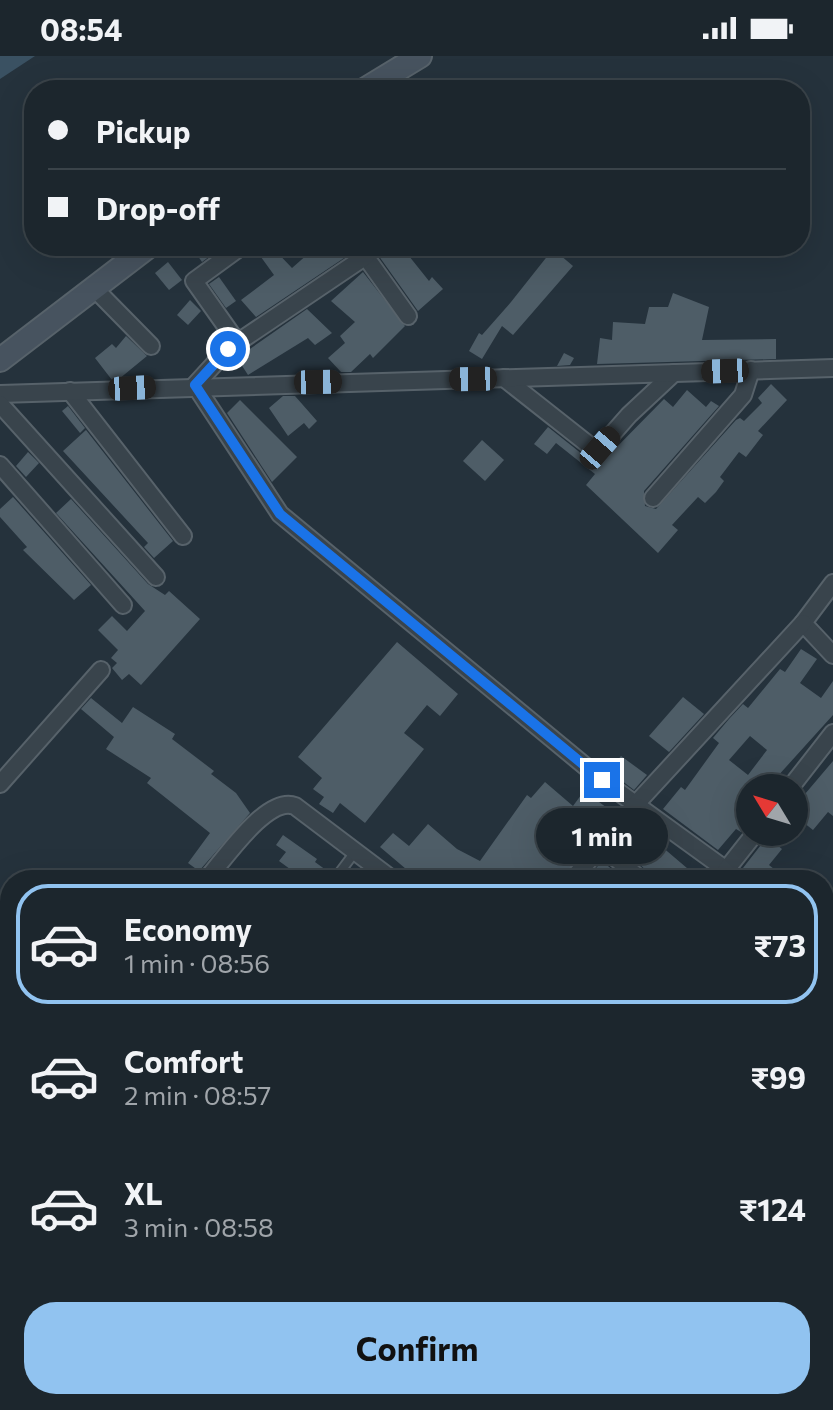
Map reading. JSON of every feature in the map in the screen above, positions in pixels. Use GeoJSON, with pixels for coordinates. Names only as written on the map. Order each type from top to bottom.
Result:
{"type":"FeatureCollection","features":[{"type":"Feature","properties":{"kind":"main road"},"geometry":{"type":"LineString","coordinates":[[380,80],[420,56]]}},
{"type":"Feature","properties":{"kind":"main road"},"geometry":{"type":"LineString","coordinates":[[0,360],[136,256]]}},
{"type":"Feature","properties":{"kind":"street"},"geometry":{"type":"LineString","coordinates":[[228,256],[194,281],[237,342]]}},
{"type":"Feature","properties":{"kind":"street"},"geometry":{"type":"LineString","coordinates":[[195,385],[237,342],[355,256]]}},
{"type":"Feature","properties":{"kind":"street"},"geometry":{"type":"LineString","coordinates":[[366,256],[408,316]]}},
{"type":"Feature","properties":{"kind":"street"},"geometry":{"type":"LineString","coordinates":[[94,288],[151,346]]}},
{"type":"Feature","properties":{"kind":"street"},"geometry":{"type":"LineString","coordinates":[[0,394],[195,385],[833,368]]}},
{"type":"Feature","properties":{"kind":"street"},"geometry":{"type":"LineString","coordinates":[[653,498],[743,395],[751,370]]}},
{"type":"Feature","properties":{"kind":"street"},"geometry":{"type":"LineString","coordinates":[[504,378],[594,449],[600,448],[674,373]]}},
{"type":"Feature","properties":{"kind":"street"},"geometry":{"type":"LineString","coordinates":[[195,385],[280,514],[405,620],[636,804],[726,870]]}},
{"type":"Feature","properties":{"kind":"street"},"geometry":{"type":"LineString","coordinates":[[70,391],[183,536]]}},
{"type":"Feature","properties":{"kind":"street"},"geometry":{"type":"LineString","coordinates":[[0,404],[156,577]]}},
{"type":"Feature","properties":{"kind":"street"},"geometry":{"type":"LineString","coordinates":[[0,465],[123,605]]}},
{"type":"Feature","properties":{"kind":"street"},"geometry":{"type":"LineString","coordinates":[[580,870],[636,804],[803,623],[833,583]]}},
{"type":"Feature","properties":{"kind":"street"},"geometry":{"type":"LineString","coordinates":[[803,623],[833,655]]}},
{"type":"Feature","properties":{"kind":"street"},"geometry":{"type":"LineString","coordinates":[[0,784],[101,670]]}},
{"type":"Feature","properties":{"kind":"street"},"geometry":{"type":"LineString","coordinates":[[801,774],[833,733]]}},
{"type":"Feature","properties":{"kind":"street"},"geometry":{"type":"LineString","coordinates":[[215,870],[268,810],[282,804],[293,805],[380,870]]}},
{"type":"Feature","properties":{"kind":"street"},"geometry":{"type":"LineString","coordinates":[[601,845],[630,870]]}},
{"type":"Feature","properties":{"kind":"street"},"geometry":{"type":"LineString","coordinates":[[736,870],[749,846]]}},
{"type":"Feature","properties":{"kind":"lane"},"geometry":{"type":"LineString","coordinates":[[342,870],[356,851]]}},
{"type":"Feature","properties":{"kind":"water"},"geometry":{"type":"Polygon","coordinates":[[[0,56],[35,56],[0,79],[0,56]]]}},
{"type":"Feature","properties":{"kind":"building"},"geometry":{"type":"Polygon","coordinates":[[[260,256],[281,256],[292,268],[306,256],[347,256],[256,317],[241,300],[274,275],[260,256]]]}},
{"type":"Feature","properties":{"kind":"building"},"geometry":{"type":"Polygon","coordinates":[[[379,256],[409,256],[429,281],[432,277],[443,289],[418,311],[379,256]]]}},
{"type":"Feature","properties":{"kind":"building"},"geometry":{"type":"Polygon","coordinates":[[[547,256],[561,256],[573,266],[513,335],[502,326],[482,359],[469,351],[479,333],[482,335],[547,256]]]}},
{"type":"Feature","properties":{"kind":"building"},"geometry":{"type":"Polygon","coordinates":[[[168,262],[182,280],[169,290],[155,273],[168,262]]]}},
{"type":"Feature","properties":{"kind":"building"},"geometry":{"type":"Polygon","coordinates":[[[363,272],[405,326],[373,358],[370,354],[351,372],[341,372],[328,358],[345,343],[340,336],[355,322],[331,301],[363,272]]]}},
{"type":"Feature","properties":{"kind":"building"},"geometry":{"type":"Polygon","coordinates":[[[219,277],[236,301],[226,308],[209,284],[219,277]]]}},
{"type":"Feature","properties":{"kind":"building"},"geometry":{"type":"Polygon","coordinates":[[[673,293],[709,307],[702,340],[776,339],[776,359],[597,364],[600,338],[612,340],[613,322],[645,324],[649,307],[668,307],[673,293]]]}},
{"type":"Feature","properties":{"kind":"building"},"geometry":{"type":"Polygon","coordinates":[[[190,300],[201,311],[188,325],[177,315],[190,300]]]}},
{"type":"Feature","properties":{"kind":"building"},"geometry":{"type":"Polygon","coordinates":[[[307,309],[332,333],[315,345],[308,338],[248,375],[237,358],[307,309]]]}},
{"type":"Feature","properties":{"kind":"building"},"geometry":{"type":"Polygon","coordinates":[[[126,336],[147,356],[119,379],[112,380],[95,358],[112,344],[116,348],[126,336]]]}},
{"type":"Feature","properties":{"kind":"building"},"geometry":{"type":"Polygon","coordinates":[[[564,353],[574,358],[570,365],[557,366],[564,353]]]}},
{"type":"Feature","properties":{"kind":"building"},"geometry":{"type":"Polygon","coordinates":[[[771,384],[787,400],[758,431],[763,435],[746,457],[739,452],[720,477],[724,481],[716,492],[705,503],[698,497],[672,525],[678,530],[658,553],[586,485],[595,474],[556,443],[547,454],[534,444],[548,427],[587,458],[603,461],[664,399],[673,407],[687,390],[706,407],[711,401],[719,406],[644,491],[645,506],[656,509],[736,420],[740,418],[744,421],[762,403],[758,398],[771,384]]]}},
{"type":"Feature","properties":{"kind":"building"},"geometry":{"type":"Polygon","coordinates":[[[283,396],[295,396],[317,421],[309,429],[304,423],[288,436],[269,408],[283,396]]]}},
{"type":"Feature","properties":{"kind":"building"},"geometry":{"type":"Polygon","coordinates":[[[240,400],[297,457],[272,482],[227,413],[240,400]]]}},
{"type":"Feature","properties":{"kind":"building"},"geometry":{"type":"Polygon","coordinates":[[[68,406],[85,428],[80,433],[62,411],[68,406]]]}},
{"type":"Feature","properties":{"kind":"building"},"geometry":{"type":"Polygon","coordinates":[[[86,430],[173,541],[154,558],[144,547],[148,543],[63,451],[86,430]]]}},
{"type":"Feature","properties":{"kind":"building"},"geometry":{"type":"Polygon","coordinates":[[[482,440],[504,460],[485,481],[463,461],[482,440]]]}},
{"type":"Feature","properties":{"kind":"building"},"geometry":{"type":"Polygon","coordinates":[[[28,452],[39,463],[26,477],[16,466],[28,452]]]}},
{"type":"Feature","properties":{"kind":"building"},"geometry":{"type":"Polygon","coordinates":[[[13,497],[91,585],[74,600],[23,550],[27,547],[0,517],[0,509],[13,497]]]}},
{"type":"Feature","properties":{"kind":"building"},"geometry":{"type":"Polygon","coordinates":[[[71,499],[148,584],[165,595],[169,591],[200,619],[141,685],[129,674],[122,680],[112,668],[117,663],[111,658],[118,650],[98,630],[112,616],[127,631],[145,611],[56,513],[71,499]]]}},
{"type":"Feature","properties":{"kind":"building"},"geometry":{"type":"Polygon","coordinates":[[[397,642],[458,694],[440,716],[427,705],[404,733],[424,749],[365,823],[340,803],[333,813],[319,804],[324,797],[313,789],[322,778],[298,757],[397,642]]]}},
{"type":"Feature","properties":{"kind":"building"},"geometry":{"type":"Polygon","coordinates":[[[801,649],[817,659],[800,683],[821,698],[833,681],[833,715],[780,774],[749,774],[767,750],[750,736],[729,760],[747,774],[736,774],[736,829],[718,850],[663,809],[681,787],[685,790],[719,743],[713,738],[743,704],[748,708],[780,669],[785,672],[801,649]]]}},
{"type":"Feature","properties":{"kind":"building"},"geometry":{"type":"Polygon","coordinates":[[[683,697],[704,714],[669,752],[649,736],[683,697]]]}},
{"type":"Feature","properties":{"kind":"building"},"geometry":{"type":"Polygon","coordinates":[[[91,698],[122,723],[133,707],[175,734],[172,739],[214,771],[211,774],[236,793],[250,813],[200,870],[188,863],[210,833],[147,783],[151,778],[106,749],[114,737],[81,709],[91,698]]]}},
{"type":"Feature","properties":{"kind":"building"},"geometry":{"type":"Polygon","coordinates":[[[621,756],[647,775],[634,790],[609,771],[621,756]]]}},
{"type":"Feature","properties":{"kind":"building"},"geometry":{"type":"Polygon","coordinates":[[[833,761],[833,816],[828,812],[813,830],[808,826],[808,790],[833,761]]]}},
{"type":"Feature","properties":{"kind":"building"},"geometry":{"type":"Polygon","coordinates":[[[545,782],[573,806],[584,791],[614,813],[569,870],[407,870],[380,847],[393,833],[409,846],[428,824],[457,849],[480,861],[527,795],[531,798],[545,782]]]}},
{"type":"Feature","properties":{"kind":"building"},"geometry":{"type":"Polygon","coordinates":[[[634,823],[689,870],[646,870],[617,844],[634,823]]]}},
{"type":"Feature","properties":{"kind":"building"},"geometry":{"type":"Polygon","coordinates":[[[283,835],[317,859],[315,862],[326,870],[291,870],[279,861],[286,852],[276,845],[283,835]]]}},
{"type":"Feature","properties":{"kind":"building"},"geometry":{"type":"Polygon","coordinates":[[[760,846],[778,846],[782,849],[769,865],[775,870],[743,868],[760,846]]]}},
{"type":"Feature","properties":{"kind":"building"},"geometry":{"type":"Polygon","coordinates":[[[602,861],[613,870],[594,870],[602,861]]]}},
{"type":"Feature","properties":{"kind":"route"},"geometry":{"type":"LineString","coordinates":[[228,349],[195,385],[280,514],[602,780]]}}]}
